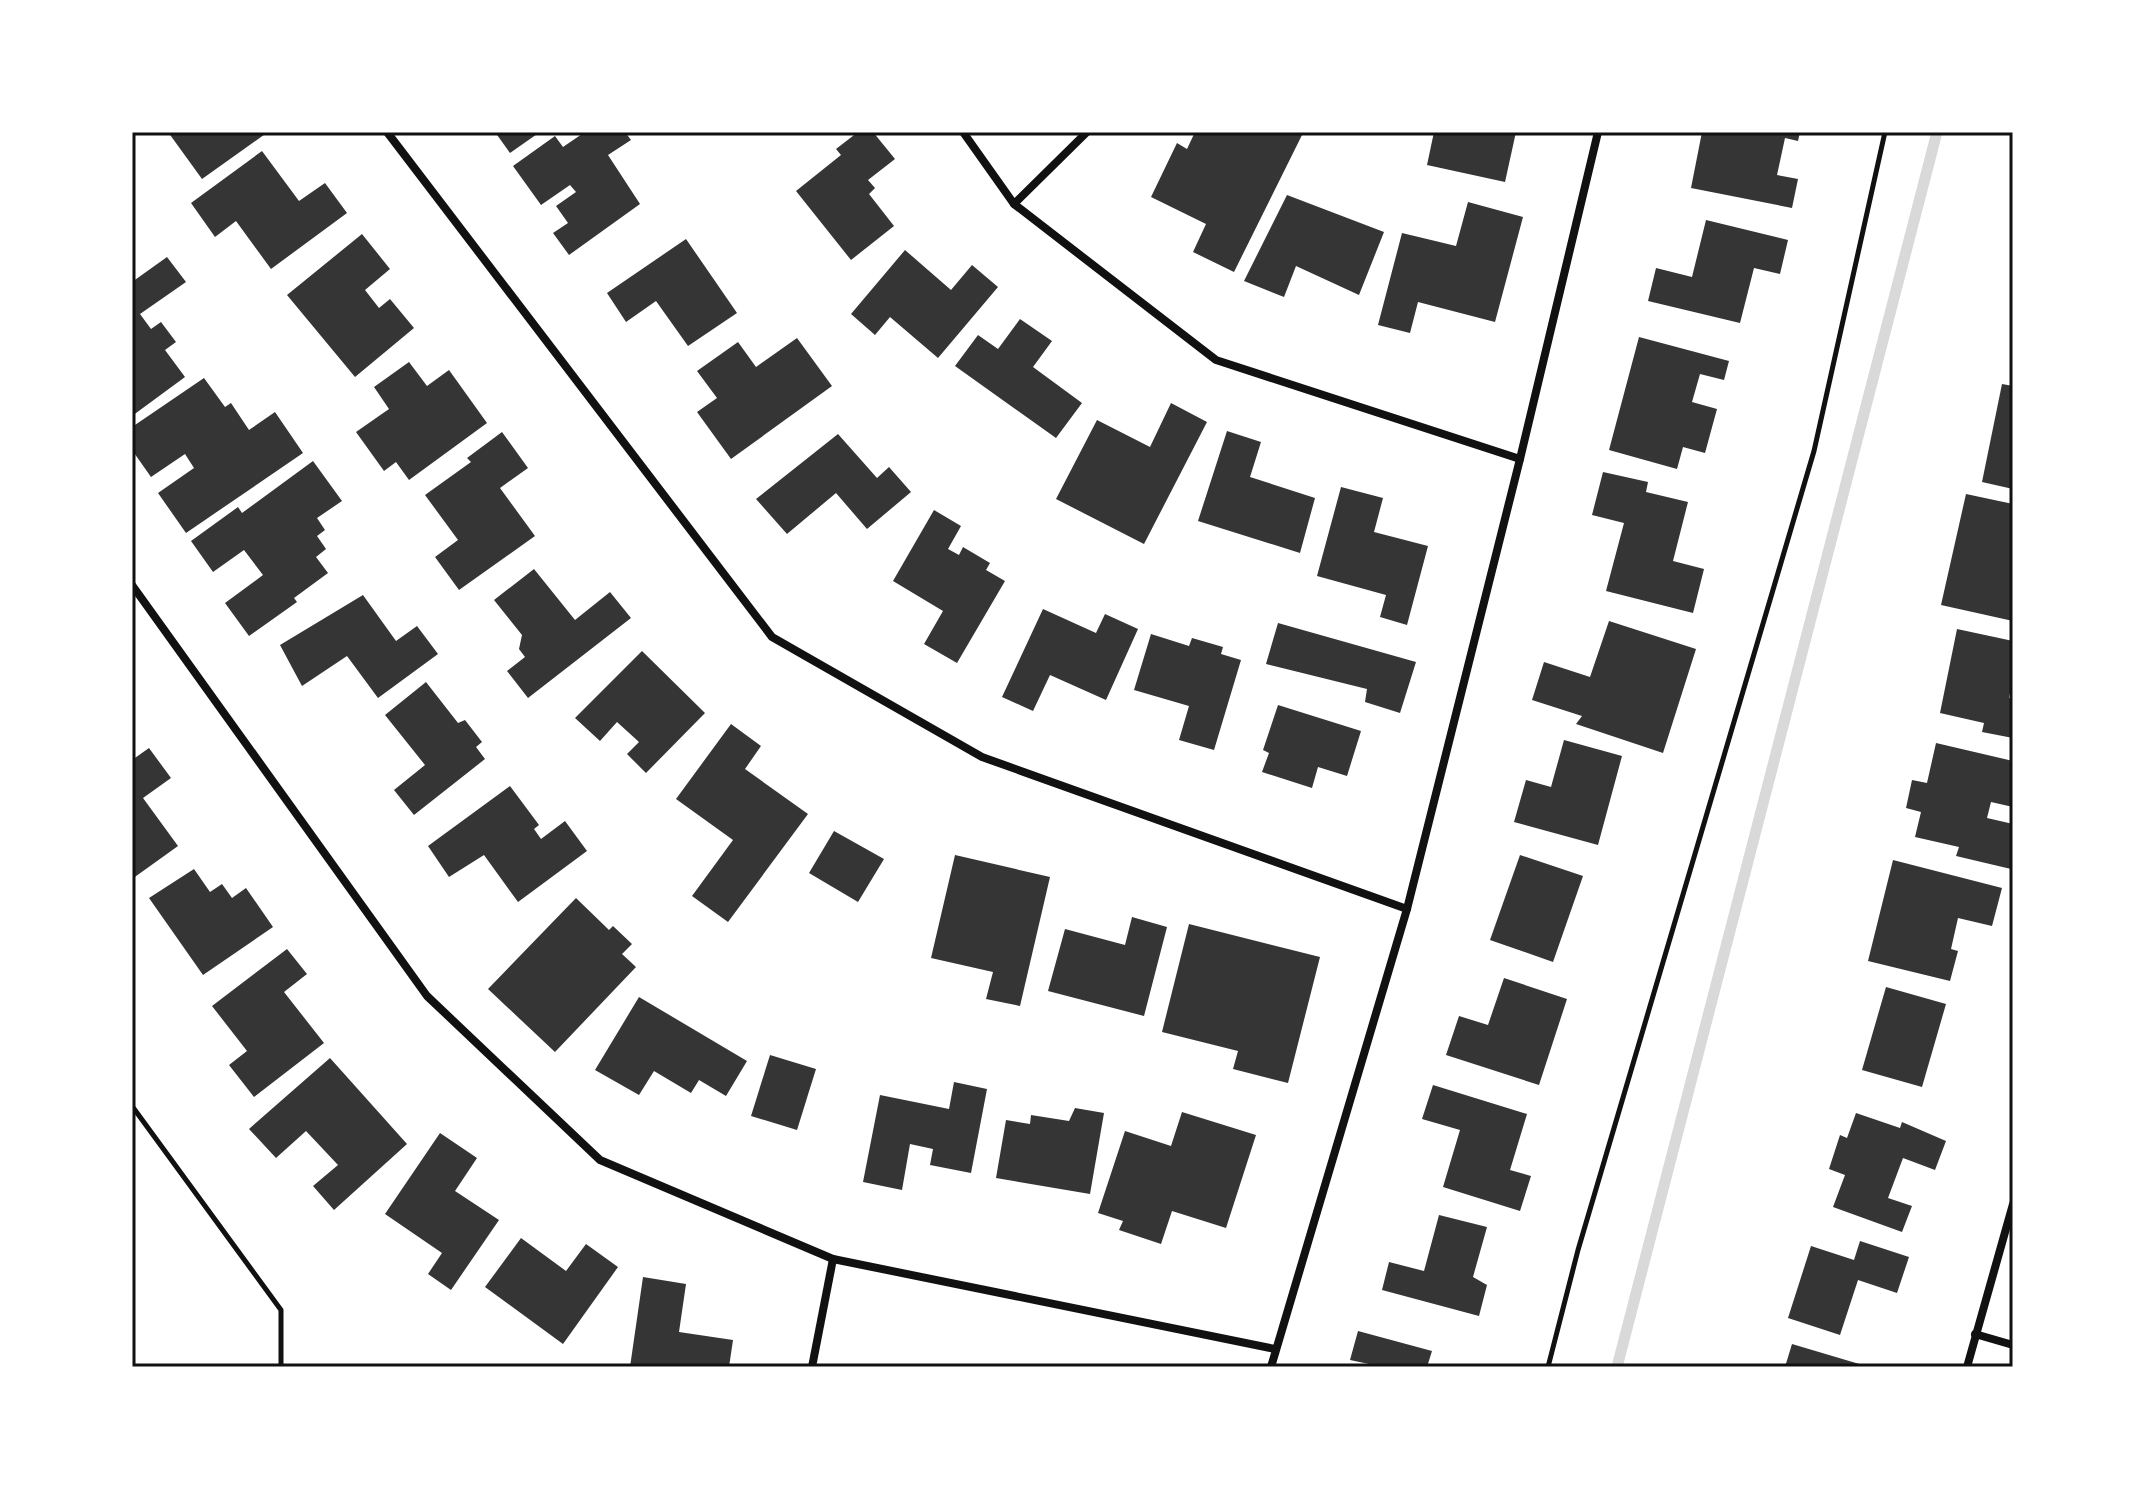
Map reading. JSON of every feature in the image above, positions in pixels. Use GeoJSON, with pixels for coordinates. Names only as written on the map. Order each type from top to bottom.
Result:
{"type":"FeatureCollection","features":[{"type":"Feature","properties":{"kind":"street"},"geometry":{"type":"LineString","coordinates":[[387,132],[772,637],[982,757],[1407,909]]}},
{"type":"Feature","properties":{"kind":"street"},"geometry":{"type":"LineString","coordinates":[[963,132],[1014,204],[1216,360],[1520,459]]}},
{"type":"Feature","properties":{"kind":"street"},"geometry":{"type":"LineString","coordinates":[[1014,204],[1087,132]]}},
{"type":"Feature","properties":{"kind":"street"},"geometry":{"type":"LineString","coordinates":[[1271,1367],[1407,909],[1598,132]]}},
{"type":"Feature","properties":{"kind":"street"},"geometry":{"type":"LineString","coordinates":[[132,585],[418,983],[439,1007],[600,1160],[833,1259],[1275,1349]]}},
{"type":"Feature","properties":{"kind":"street"},"geometry":{"type":"LineString","coordinates":[[1967,1367],[2013,1204]]}},
{"type":"Feature","properties":{"kind":"street"},"geometry":{"type":"LineString","coordinates":[[812,1367],[833,1259]]}},
{"type":"Feature","properties":{"kind":"street"},"geometry":{"type":"LineString","coordinates":[[1975,1334],[2013,1345]]}},
{"type":"Feature","properties":{"kind":"path"},"geometry":{"type":"LineString","coordinates":[[1548,1367],[1578,1250],[1814,451],[1885,132]]}},
{"type":"Feature","properties":{"kind":"path"},"geometry":{"type":"LineString","coordinates":[[132,1106],[281,1310],[281,1367]]}},
{"type":"Feature","properties":{"kind":"building"},"geometry":{"type":"Polygon","coordinates":[[[168,132],[268,132],[202,179],[168,132]]]}},
{"type":"Feature","properties":{"kind":"building"},"geometry":{"type":"Polygon","coordinates":[[[495,132],[540,132],[510,153],[495,132]]]}},
{"type":"Feature","properties":{"kind":"building"},"geometry":{"type":"Polygon","coordinates":[[[581,132],[625,132],[631,140],[608,155],[640,204],[569,255],[553,233],[568,223],[556,206],[576,192],[570,185],[541,205],[513,166],[555,136],[563,147],[581,132]]]}},
{"type":"Feature","properties":{"kind":"building"},"geometry":{"type":"Polygon","coordinates":[[[858,132],[873,132],[895,159],[868,180],[875,188],[869,194],[894,226],[851,260],[796,191],[841,155],[836,149],[858,132]]]}},
{"type":"Feature","properties":{"kind":"building"},"geometry":{"type":"Polygon","coordinates":[[[1195,132],[1303,133],[1234,272],[1193,252],[1206,224],[1151,197],[1177,143],[1187,149],[1195,132]]]}},
{"type":"Feature","properties":{"kind":"building"},"geometry":{"type":"Polygon","coordinates":[[[1434,132],[1516,132],[1505,182],[1427,165],[1434,132]]]}},
{"type":"Feature","properties":{"kind":"building"},"geometry":{"type":"Polygon","coordinates":[[[1702,132],[1800,132],[1798,141],[1785,138],[1777,175],[1798,179],[1792,208],[1691,188],[1702,132]]]}},
{"type":"Feature","properties":{"kind":"building"},"geometry":{"type":"Polygon","coordinates":[[[262,151],[299,201],[325,183],[347,213],[271,269],[236,221],[215,237],[191,203],[262,151]]]}},
{"type":"Feature","properties":{"kind":"building"},"geometry":{"type":"Polygon","coordinates":[[[1287,195],[1384,232],[1359,295],[1296,266],[1284,297],[1244,281],[1287,195]]]}},
{"type":"Feature","properties":{"kind":"building"},"geometry":{"type":"Polygon","coordinates":[[[1468,202],[1523,217],[1495,322],[1418,302],[1410,333],[1378,325],[1402,233],[1456,246],[1468,202]]]}},
{"type":"Feature","properties":{"kind":"building"},"geometry":{"type":"Polygon","coordinates":[[[1706,220],[1788,240],[1780,274],[1754,268],[1740,323],[1648,301],[1656,268],[1692,277],[1706,220]]]}},
{"type":"Feature","properties":{"kind":"building"},"geometry":{"type":"Polygon","coordinates":[[[362,234],[390,269],[365,290],[379,308],[390,299],[414,328],[355,377],[287,295],[362,234]]]}},
{"type":"Feature","properties":{"kind":"building"},"geometry":{"type":"Polygon","coordinates":[[[686,239],[737,313],[688,346],[656,301],[626,322],[607,293],[686,239]]]}},
{"type":"Feature","properties":{"kind":"building"},"geometry":{"type":"Polygon","coordinates":[[[905,250],[951,290],[972,265],[998,287],[938,358],[890,317],[875,335],[851,314],[905,250]]]}},
{"type":"Feature","properties":{"kind":"building"},"geometry":{"type":"Polygon","coordinates":[[[167,257],[186,282],[140,314],[151,329],[161,322],[176,342],[165,350],[185,377],[132,416],[132,282],[167,257]]]}},
{"type":"Feature","properties":{"kind":"building"},"geometry":{"type":"Polygon","coordinates":[[[1020,319],[1052,341],[1033,367],[1082,403],[1056,438],[955,366],[978,335],[998,349],[1020,319]]]}},
{"type":"Feature","properties":{"kind":"building"},"geometry":{"type":"Polygon","coordinates":[[[1639,337],[1729,361],[1724,380],[1700,374],[1692,402],[1717,409],[1705,453],[1683,447],[1677,469],[1609,450],[1639,337]]]}},
{"type":"Feature","properties":{"kind":"building"},"geometry":{"type":"Polygon","coordinates":[[[797,338],[832,386],[731,459],[697,412],[717,398],[697,371],[738,342],[756,367],[797,338]]]}},
{"type":"Feature","properties":{"kind":"building"},"geometry":{"type":"Polygon","coordinates":[[[409,362],[427,386],[449,370],[487,423],[409,480],[396,462],[384,471],[356,432],[389,409],[374,387],[409,362]]]}},
{"type":"Feature","properties":{"kind":"building"},"geometry":{"type":"Polygon","coordinates":[[[204,378],[225,407],[231,403],[249,430],[275,412],[303,453],[186,533],[158,493],[194,468],[185,454],[151,477],[132,450],[132,427],[204,378]]]}},
{"type":"Feature","properties":{"kind":"building"},"geometry":{"type":"Polygon","coordinates":[[[2002,384],[2013,386],[2013,489],[1982,482],[2002,384]]]}},
{"type":"Feature","properties":{"kind":"building"},"geometry":{"type":"Polygon","coordinates":[[[1171,403],[1207,422],[1144,544],[1056,499],[1097,420],[1150,447],[1171,403]]]}},
{"type":"Feature","properties":{"kind":"building"},"geometry":{"type":"Polygon","coordinates":[[[1227,431],[1261,442],[1250,477],[1315,498],[1300,553],[1198,521],[1227,431]]]}},
{"type":"Feature","properties":{"kind":"building"},"geometry":{"type":"Polygon","coordinates":[[[502,432],[528,468],[500,488],[535,536],[459,590],[435,557],[458,540],[425,495],[471,462],[467,458],[502,432]]]}},
{"type":"Feature","properties":{"kind":"building"},"geometry":{"type":"Polygon","coordinates":[[[838,434],[877,478],[889,467],[911,492],[867,529],[836,493],[787,534],[756,499],[838,434]]]}},
{"type":"Feature","properties":{"kind":"building"},"geometry":{"type":"Polygon","coordinates":[[[313,461],[342,501],[317,518],[325,530],[317,536],[326,549],[316,557],[328,573],[294,598],[297,602],[249,636],[225,603],[263,575],[244,550],[213,572],[191,541],[238,507],[242,513],[313,461]]]}},
{"type":"Feature","properties":{"kind":"building"},"geometry":{"type":"Polygon","coordinates":[[[1603,472],[1648,482],[1646,492],[1688,502],[1673,561],[1704,569],[1693,613],[1606,591],[1624,523],[1592,515],[1603,472]]]}},
{"type":"Feature","properties":{"kind":"building"},"geometry":{"type":"Polygon","coordinates":[[[1341,487],[1383,498],[1374,532],[1428,546],[1407,625],[1380,617],[1386,595],[1317,576],[1341,487]]]}},
{"type":"Feature","properties":{"kind":"building"},"geometry":{"type":"Polygon","coordinates":[[[1966,494],[2013,504],[2013,621],[1941,605],[1966,494]]]}},
{"type":"Feature","properties":{"kind":"building"},"geometry":{"type":"Polygon","coordinates":[[[934,510],[961,526],[948,549],[959,555],[963,547],[990,563],[986,570],[1005,581],[957,663],[924,644],[943,611],[893,581],[934,510]]]}},
{"type":"Feature","properties":{"kind":"building"},"geometry":{"type":"Polygon","coordinates":[[[534,569],[575,620],[610,592],[631,618],[528,698],[507,671],[525,657],[519,649],[522,635],[494,600],[534,569]]]}},
{"type":"Feature","properties":{"kind":"building"},"geometry":{"type":"Polygon","coordinates":[[[363,595],[396,641],[417,626],[438,654],[378,698],[347,656],[302,686],[280,645],[363,595]]]}},
{"type":"Feature","properties":{"kind":"building"},"geometry":{"type":"Polygon","coordinates":[[[1043,609],[1096,633],[1105,614],[1138,629],[1106,700],[1050,675],[1033,711],[1002,697],[1043,609]]]}},
{"type":"Feature","properties":{"kind":"building"},"geometry":{"type":"Polygon","coordinates":[[[1609,621],[1696,649],[1663,753],[1576,724],[1582,716],[1532,700],[1544,662],[1590,677],[1609,621]]]}},
{"type":"Feature","properties":{"kind":"building"},"geometry":{"type":"Polygon","coordinates":[[[1278,623],[1416,662],[1400,713],[1365,702],[1367,689],[1266,664],[1278,623]]]}},
{"type":"Feature","properties":{"kind":"building"},"geometry":{"type":"Polygon","coordinates":[[[1957,629],[2013,641],[2013,677],[2009,698],[2013,699],[2013,738],[1982,732],[1984,723],[1940,713],[1957,629]]]}},
{"type":"Feature","properties":{"kind":"building"},"geometry":{"type":"Polygon","coordinates":[[[1151,634],[1189,646],[1192,638],[1223,647],[1221,654],[1241,660],[1214,750],[1179,740],[1189,706],[1134,690],[1151,634]]]}},
{"type":"Feature","properties":{"kind":"building"},"geometry":{"type":"Polygon","coordinates":[[[642,651],[705,713],[646,773],[627,754],[639,742],[617,722],[600,741],[575,718],[642,651]]]}},
{"type":"Feature","properties":{"kind":"building"},"geometry":{"type":"Polygon","coordinates":[[[426,682],[458,723],[465,720],[482,742],[476,747],[485,759],[414,815],[394,790],[425,765],[385,715],[426,682]]]}},
{"type":"Feature","properties":{"kind":"building"},"geometry":{"type":"Polygon","coordinates":[[[1278,705],[1361,731],[1347,776],[1318,767],[1312,788],[1262,772],[1269,753],[1263,750],[1278,705]]]}},
{"type":"Feature","properties":{"kind":"building"},"geometry":{"type":"Polygon","coordinates":[[[731,724],[761,746],[745,769],[808,814],[728,922],[692,896],[733,840],[676,799],[731,724]]]}},
{"type":"Feature","properties":{"kind":"building"},"geometry":{"type":"Polygon","coordinates":[[[1564,740],[1622,756],[1598,845],[1514,822],[1526,780],[1551,787],[1564,740]]]}},
{"type":"Feature","properties":{"kind":"building"},"geometry":{"type":"Polygon","coordinates":[[[1936,743],[2013,761],[2013,807],[1991,802],[1987,818],[2013,824],[2011,869],[1956,856],[1959,847],[1915,837],[1921,812],[1906,808],[1912,780],[1927,783],[1936,743]]]}},
{"type":"Feature","properties":{"kind":"building"},"geometry":{"type":"Polygon","coordinates":[[[149,748],[171,778],[143,798],[178,846],[132,879],[132,760],[149,748]]]}},
{"type":"Feature","properties":{"kind":"building"},"geometry":{"type":"Polygon","coordinates":[[[510,786],[539,825],[534,829],[541,839],[565,821],[587,851],[518,902],[484,855],[449,877],[428,846],[510,786]]]}},
{"type":"Feature","properties":{"kind":"building"},"geometry":{"type":"Polygon","coordinates":[[[834,831],[884,859],[858,902],[809,873],[834,831]]]}},
{"type":"Feature","properties":{"kind":"building"},"geometry":{"type":"Polygon","coordinates":[[[955,855],[1050,877],[1020,1006],[986,999],[993,972],[931,958],[955,855]]]}},
{"type":"Feature","properties":{"kind":"building"},"geometry":{"type":"Polygon","coordinates":[[[1520,855],[1583,876],[1553,962],[1490,940],[1520,855]]]}},
{"type":"Feature","properties":{"kind":"building"},"geometry":{"type":"Polygon","coordinates":[[[1893,860],[2002,888],[1992,926],[1958,918],[1951,949],[1958,951],[1950,981],[1868,961],[1893,860]]]}},
{"type":"Feature","properties":{"kind":"building"},"geometry":{"type":"Polygon","coordinates":[[[194,869],[210,892],[222,884],[232,898],[246,888],[273,927],[203,975],[149,898],[194,869]]]}},
{"type":"Feature","properties":{"kind":"building"},"geometry":{"type":"Polygon","coordinates":[[[576,898],[609,930],[613,926],[632,944],[622,954],[636,967],[555,1052],[488,989],[576,898]]]}},
{"type":"Feature","properties":{"kind":"building"},"geometry":{"type":"Polygon","coordinates":[[[1132,917],[1167,927],[1144,1016],[1048,991],[1065,929],[1125,945],[1132,917]]]}},
{"type":"Feature","properties":{"kind":"building"},"geometry":{"type":"Polygon","coordinates":[[[1189,924],[1320,957],[1288,1083],[1233,1069],[1238,1051],[1162,1032],[1189,924]]]}},
{"type":"Feature","properties":{"kind":"building"},"geometry":{"type":"Polygon","coordinates":[[[287,949],[307,974],[284,992],[324,1043],[254,1097],[229,1065],[247,1051],[212,1006],[287,949]]]}},
{"type":"Feature","properties":{"kind":"building"},"geometry":{"type":"Polygon","coordinates":[[[1504,978],[1567,999],[1539,1085],[1446,1055],[1459,1016],[1488,1025],[1504,978]]]}},
{"type":"Feature","properties":{"kind":"building"},"geometry":{"type":"Polygon","coordinates":[[[1886,987],[1946,1004],[1922,1087],[1862,1070],[1886,987]]]}},
{"type":"Feature","properties":{"kind":"building"},"geometry":{"type":"Polygon","coordinates":[[[639,997],[747,1061],[726,1096],[699,1080],[691,1093],[654,1071],[639,1095],[595,1070],[639,997]]]}},
{"type":"Feature","properties":{"kind":"building"},"geometry":{"type":"Polygon","coordinates":[[[770,1055],[816,1069],[797,1130],[751,1116],[770,1055]]]}},
{"type":"Feature","properties":{"kind":"building"},"geometry":{"type":"Polygon","coordinates":[[[330,1058],[407,1144],[334,1210],[313,1186],[338,1165],[306,1131],[276,1158],[249,1129],[330,1058]]]}},
{"type":"Feature","properties":{"kind":"building"},"geometry":{"type":"Polygon","coordinates":[[[954,1082],[987,1089],[971,1173],[930,1165],[933,1149],[910,1144],[902,1190],[863,1182],[880,1095],[949,1109],[954,1082]]]}},
{"type":"Feature","properties":{"kind":"building"},"geometry":{"type":"Polygon","coordinates":[[[1433,1085],[1527,1114],[1510,1170],[1531,1176],[1520,1211],[1443,1187],[1460,1130],[1422,1119],[1433,1085]]]}},
{"type":"Feature","properties":{"kind":"building"},"geometry":{"type":"Polygon","coordinates":[[[1075,1108],[1104,1113],[1090,1194],[996,1178],[1006,1120],[1030,1124],[1031,1115],[1069,1121],[1075,1108]]]}},
{"type":"Feature","properties":{"kind":"building"},"geometry":{"type":"Polygon","coordinates":[[[1182,1112],[1256,1135],[1226,1228],[1172,1211],[1161,1244],[1119,1230],[1123,1221],[1098,1213],[1125,1131],[1171,1146],[1182,1112]]]}},
{"type":"Feature","properties":{"kind":"building"},"geometry":{"type":"Polygon","coordinates":[[[1856,1113],[1900,1128],[1902,1122],[1946,1141],[1935,1170],[1903,1158],[1888,1198],[1912,1206],[1902,1232],[1833,1207],[1845,1175],[1829,1169],[1840,1135],[1847,1138],[1856,1113]]]}},
{"type":"Feature","properties":{"kind":"building"},"geometry":{"type":"Polygon","coordinates":[[[440,1133],[477,1158],[455,1191],[499,1220],[451,1290],[428,1274],[442,1253],[385,1214],[440,1133]]]}},
{"type":"Feature","properties":{"kind":"building"},"geometry":{"type":"Polygon","coordinates":[[[1439,1215],[1487,1227],[1473,1277],[1487,1285],[1479,1316],[1382,1290],[1389,1262],[1424,1271],[1439,1215]]]}},
{"type":"Feature","properties":{"kind":"building"},"geometry":{"type":"Polygon","coordinates":[[[521,1238],[566,1271],[586,1244],[618,1267],[563,1344],[485,1287],[521,1238]]]}},
{"type":"Feature","properties":{"kind":"building"},"geometry":{"type":"Polygon","coordinates":[[[1860,1241],[1909,1257],[1897,1293],[1858,1280],[1840,1335],[1788,1318],[1811,1246],[1854,1260],[1860,1241]]]}},
{"type":"Feature","properties":{"kind":"building"},"geometry":{"type":"Polygon","coordinates":[[[643,1277],[686,1284],[679,1332],[733,1340],[729,1367],[630,1367],[643,1277]]]}},
{"type":"Feature","properties":{"kind":"building"},"geometry":{"type":"Polygon","coordinates":[[[1358,1331],[1432,1351],[1427,1367],[1368,1367],[1369,1364],[1350,1360],[1358,1331]]]}},
{"type":"Feature","properties":{"kind":"building"},"geometry":{"type":"Polygon","coordinates":[[[1792,1344],[1866,1366],[1785,1367],[1792,1344]]]}},
{"type":"Feature","properties":{"kind":"waterway"},"geometry":{"type":"LineString","coordinates":[[1617,1367],[1937,132]]}}]}
